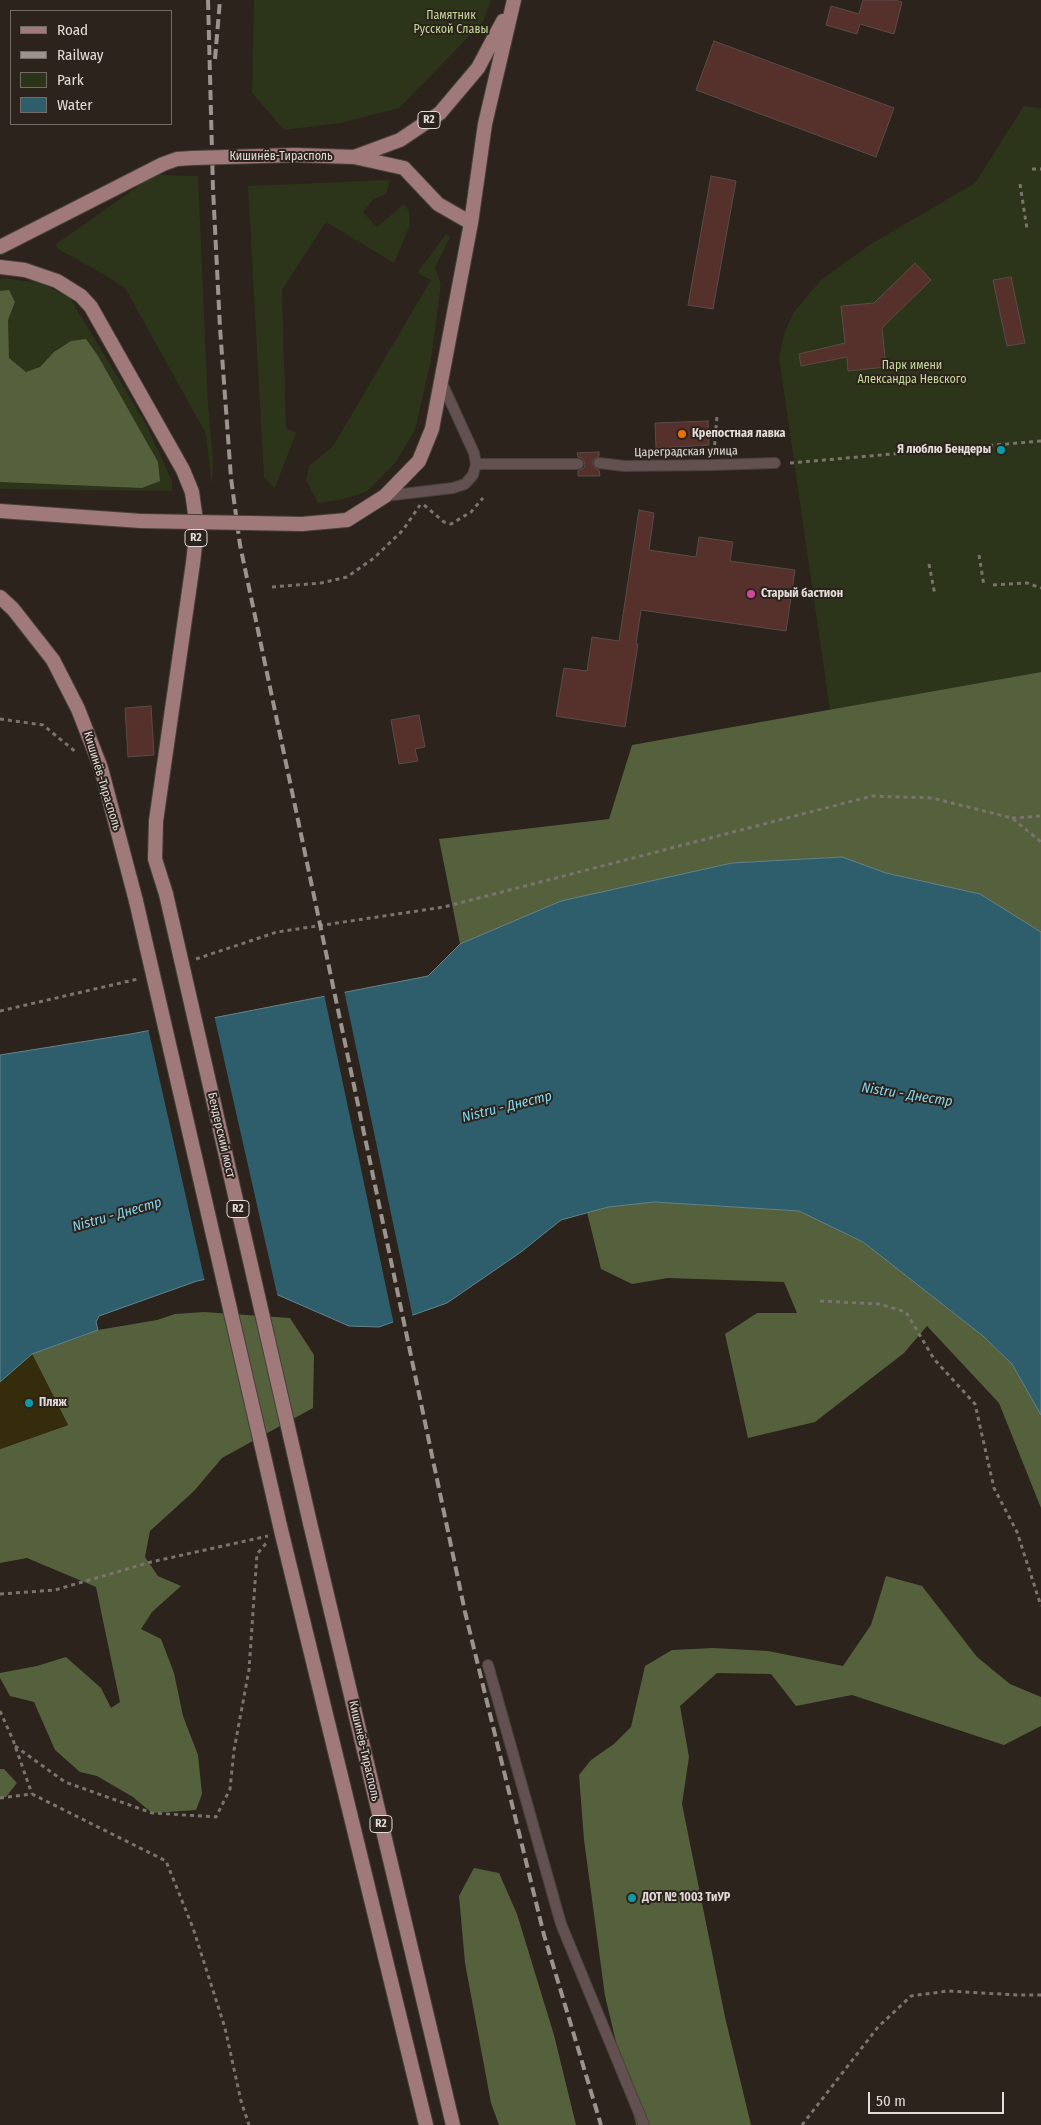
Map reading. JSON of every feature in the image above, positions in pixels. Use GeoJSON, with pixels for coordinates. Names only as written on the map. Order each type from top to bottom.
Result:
{"type":"FeatureCollection","features":[{"type":"Feature","properties":{"kind":"main road","name":"Кишинёв-Тирасполь"},"geometry":{"type":"LineString","coordinates":[[0,247],[163,164],[177,159],[295,155],[354,157],[400,140],[440,112],[478,68],[513,2]]}},
{"type":"Feature","properties":{"kind":"main road","name":"R2"},"geometry":{"type":"LineString","coordinates":[[0,511],[141,521],[302,524],[347,520],[385,496],[419,462],[432,429],[471,223],[485,124],[513,2]]}},
{"type":"Feature","properties":{"kind":"main road"},"geometry":{"type":"LineString","coordinates":[[354,157],[404,168],[438,204],[471,223]]}},
{"type":"Feature","properties":{"kind":"main road","name":"Бендерский мост"},"geometry":{"type":"LineString","coordinates":[[0,267],[25,270],[57,281],[81,296],[91,307],[183,470],[192,492],[197,528],[156,821],[156,859],[166,894],[310,1523]]}},
{"type":"Feature","properties":{"kind":"main road","name":"Кишинёв-Тирасполь"},"geometry":{"type":"LineString","coordinates":[[0,597],[13,609],[53,660],[78,709],[101,768],[136,901],[281,1530],[426,2125]]}},
{"type":"Feature","properties":{"kind":"main road","name":"Кишинёв-Тирасполь"},"geometry":{"type":"LineString","coordinates":[[310,1523],[453,2125]]}},
{"type":"Feature","properties":{"kind":"lane"},"geometry":{"type":"LineString","coordinates":[[385,496],[453,488],[465,484],[473,475],[476,464],[474,453],[442,383]]}},
{"type":"Feature","properties":{"kind":"lane","name":"Цареградская улица"},"geometry":{"type":"LineString","coordinates":[[599,464],[624,466],[774,463]]}},
{"type":"Feature","properties":{"kind":"lane"},"geometry":{"type":"LineString","coordinates":[[476,464],[578,464]]}},
{"type":"Feature","properties":{"kind":"lane"},"geometry":{"type":"LineString","coordinates":[[488,1664],[562,1924],[644,2125]]}},
{"type":"Feature","properties":{"kind":"path"},"geometry":{"type":"LineString","coordinates":[[1032,169],[1041,169]]}},
{"type":"Feature","properties":{"kind":"path"},"geometry":{"type":"LineString","coordinates":[[1020,184],[1027,229]]}},
{"type":"Feature","properties":{"kind":"path"},"geometry":{"type":"LineString","coordinates":[[713,465],[717,416]]}},
{"type":"Feature","properties":{"kind":"path"},"geometry":{"type":"LineString","coordinates":[[790,463],[1041,441]]}},
{"type":"Feature","properties":{"kind":"path"},"geometry":{"type":"LineString","coordinates":[[272,587],[321,583],[347,577],[374,558],[403,530],[422,503],[444,522],[451,524],[470,512],[483,498]]}},
{"type":"Feature","properties":{"kind":"path"},"geometry":{"type":"LineString","coordinates":[[979,555],[984,586]]}},
{"type":"Feature","properties":{"kind":"path"},"geometry":{"type":"LineString","coordinates":[[929,564],[935,595]]}},
{"type":"Feature","properties":{"kind":"path"},"geometry":{"type":"LineString","coordinates":[[993,585],[1026,583],[1041,588]]}},
{"type":"Feature","properties":{"kind":"path"},"geometry":{"type":"LineString","coordinates":[[0,719],[43,726],[72,748],[78,755]]}},
{"type":"Feature","properties":{"kind":"path"},"geometry":{"type":"LineString","coordinates":[[193,960],[278,932],[444,907],[872,796],[932,798],[1012,818],[1041,816]]}},
{"type":"Feature","properties":{"kind":"path"},"geometry":{"type":"LineString","coordinates":[[1012,818],[1041,842]]}},
{"type":"Feature","properties":{"kind":"path"},"geometry":{"type":"LineString","coordinates":[[0,1012],[146,976]]}},
{"type":"Feature","properties":{"kind":"path"},"geometry":{"type":"LineString","coordinates":[[820,1301],[879,1304],[906,1312],[934,1360],[975,1404],[994,1488],[1018,1532],[1041,1606]]}},
{"type":"Feature","properties":{"kind":"path"},"geometry":{"type":"LineString","coordinates":[[0,1594],[55,1590],[151,1562],[273,1535],[257,1554],[249,1670],[234,1750],[230,1789],[216,1817],[152,1813],[65,1782],[15,1746]]}},
{"type":"Feature","properties":{"kind":"path"},"geometry":{"type":"LineString","coordinates":[[0,1711],[32,1794]]}},
{"type":"Feature","properties":{"kind":"path"},"geometry":{"type":"LineString","coordinates":[[0,1798],[32,1794],[166,1861],[193,1928],[225,2028],[241,2101],[249,2125]]}},
{"type":"Feature","properties":{"kind":"path"},"geometry":{"type":"LineString","coordinates":[[802,2125],[878,2027],[911,1996],[948,1991],[1041,1995]]}},
{"type":"Feature","properties":{"kind":"green space","name":"Памятник Русской Славы"},"geometry":{"type":"Polygon","coordinates":[[[254,0],[491,0],[483,22],[399,108],[341,123],[284,130],[252,93],[254,0]]]}},
{"type":"Feature","properties":{"kind":"green space","name":"Парк имени Александра Невского"},"geometry":{"type":"Polygon","coordinates":[[[1024,106],[1041,108],[1041,672],[830,710],[779,358],[784,334],[793,313],[822,279],[871,244],[975,183],[1024,106]]]}},
{"type":"Feature","properties":{"kind":"green space"},"geometry":{"type":"Polygon","coordinates":[[[159,175],[198,176],[208,404],[213,460],[212,487],[206,434],[125,288],[58,249],[56,244],[147,180],[159,175]]]}},
{"type":"Feature","properties":{"kind":"green space"},"geometry":{"type":"Polygon","coordinates":[[[390,180],[386,194],[374,199],[363,212],[377,227],[404,204],[409,211],[410,225],[394,263],[326,222],[282,290],[286,428],[296,433],[275,488],[264,478],[248,186],[390,180]]]}},
{"type":"Feature","properties":{"kind":"green space"},"geometry":{"type":"Polygon","coordinates":[[[446,234],[450,237],[435,267],[441,284],[431,360],[415,430],[396,462],[366,492],[340,500],[318,503],[306,480],[309,466],[333,446],[431,280],[417,273],[446,234]]]}},
{"type":"Feature","properties":{"kind":"green space"},"geometry":{"type":"Polygon","coordinates":[[[0,279],[41,283],[70,298],[146,424],[172,481],[172,491],[0,489],[0,279]]]}},
{"type":"Feature","properties":{"kind":"green space"},"geometry":{"type":"Polygon","coordinates":[[[9,290],[15,302],[8,320],[9,358],[26,372],[40,367],[54,352],[71,341],[86,339],[98,356],[158,462],[160,481],[142,488],[0,482],[0,291],[9,290]]]}},
{"type":"Feature","properties":{"kind":"green space"},"geometry":{"type":"Polygon","coordinates":[[[1041,672],[1041,932],[980,894],[886,873],[841,857],[732,863],[561,901],[460,944],[439,839],[609,819],[632,745],[1041,672]]]}},
{"type":"Feature","properties":{"kind":"green space"},"geometry":{"type":"Polygon","coordinates":[[[654,1202],[799,1211],[863,1242],[983,1336],[1012,1364],[1041,1415],[1041,1508],[999,1403],[927,1326],[904,1353],[815,1422],[748,1438],[725,1334],[757,1313],[797,1313],[784,1282],[668,1278],[632,1284],[601,1269],[587,1212],[608,1207],[654,1202]]]}},
{"type":"Feature","properties":{"kind":"green space"},"geometry":{"type":"Polygon","coordinates":[[[204,1312],[290,1318],[314,1355],[313,1408],[222,1458],[194,1491],[150,1531],[145,1557],[158,1576],[181,1586],[152,1612],[141,1629],[161,1639],[174,1673],[183,1716],[198,1755],[202,1794],[196,1810],[152,1813],[133,1797],[97,1776],[80,1772],[55,1750],[34,1702],[10,1696],[0,1678],[0,1673],[37,1666],[66,1657],[101,1688],[111,1708],[120,1702],[96,1587],[27,1558],[0,1563],[0,1449],[68,1425],[32,1354],[98,1330],[157,1320],[175,1314],[204,1312]]]}},
{"type":"Feature","properties":{"kind":"green space"},"geometry":{"type":"Polygon","coordinates":[[[886,1576],[922,1586],[977,1657],[1010,1684],[1041,1697],[1041,1726],[1004,1745],[852,1695],[796,1706],[771,1674],[717,1673],[680,1706],[689,1757],[682,1804],[725,2017],[751,2125],[636,2125],[605,1996],[584,1840],[579,1775],[591,1760],[614,1744],[631,1727],[645,1666],[672,1650],[713,1648],[768,1651],[843,1666],[871,1625],[886,1576]]]}},
{"type":"Feature","properties":{"kind":"green space"},"geometry":{"type":"Polygon","coordinates":[[[0,1769],[4,1769],[17,1783],[6,1797],[0,1798],[0,1769]]]}},
{"type":"Feature","properties":{"kind":"green space"},"geometry":{"type":"Polygon","coordinates":[[[474,1868],[499,1873],[517,1914],[554,2035],[576,2125],[499,2125],[491,2103],[465,1963],[459,1896],[474,1868]]]}},
{"type":"Feature","properties":{"kind":"sand","name":"Пляж"},"geometry":{"type":"Polygon","coordinates":[[[32,1354],[68,1425],[0,1449],[0,1382],[32,1354]]]}},
{"type":"Feature","properties":{"kind":"water","name":"Nistru - Днестр"},"geometry":{"type":"Polygon","coordinates":[[[842,857],[886,873],[980,894],[1041,932],[1041,1415],[1012,1364],[983,1336],[863,1242],[799,1211],[654,1202],[608,1207],[561,1220],[521,1252],[447,1303],[379,1327],[349,1326],[278,1295],[216,1277],[197,1281],[99,1316],[96,1322],[98,1330],[32,1354],[0,1382],[0,1055],[131,1034],[428,976],[460,944],[561,901],[732,863],[842,857]]]}},
{"type":"Feature","properties":{"kind":"pier"},"geometry":{"type":"Polygon","coordinates":[[[344,990],[413,1318],[394,1325],[324,994],[344,990]]]}},
{"type":"Feature","properties":{"kind":"pier"},"geometry":{"type":"Polygon","coordinates":[[[214,1015],[278,1298],[216,1279],[205,1282],[148,1028],[214,1015]]]}},
{"type":"Feature","properties":{"kind":"building"},"geometry":{"type":"Polygon","coordinates":[[[863,0],[894,0],[902,2],[894,34],[860,24],[857,34],[826,25],[831,6],[859,14],[863,0]]]}},
{"type":"Feature","properties":{"kind":"building"},"geometry":{"type":"Polygon","coordinates":[[[714,41],[894,108],[876,157],[696,90],[714,41]]]}},
{"type":"Feature","properties":{"kind":"building"},"geometry":{"type":"Polygon","coordinates":[[[711,176],[736,181],[713,309],[688,305],[711,176]]]}},
{"type":"Feature","properties":{"kind":"building"},"geometry":{"type":"Polygon","coordinates":[[[915,263],[931,280],[882,328],[886,367],[848,371],[847,357],[801,366],[799,354],[845,343],[841,306],[874,303],[915,263]]]}},
{"type":"Feature","properties":{"kind":"building"},"geometry":{"type":"Polygon","coordinates":[[[1011,277],[1025,343],[1007,346],[993,280],[1011,277]]]}},
{"type":"Feature","properties":{"kind":"building","name":"Крепостная лавка"},"geometry":{"type":"Polygon","coordinates":[[[708,421],[709,445],[656,448],[655,423],[708,421]]]}},
{"type":"Feature","properties":{"kind":"building"},"geometry":{"type":"Polygon","coordinates":[[[599,452],[599,456],[592,463],[599,470],[600,476],[578,476],[578,471],[584,468],[585,464],[582,458],[578,457],[577,453],[599,452]]]}},
{"type":"Feature","properties":{"kind":"building"},"geometry":{"type":"Polygon","coordinates":[[[639,510],[654,513],[649,550],[696,557],[699,537],[733,542],[730,561],[795,570],[786,631],[641,610],[636,644],[638,644],[625,727],[556,716],[564,668],[587,671],[592,637],[619,641],[639,510]]]}},
{"type":"Feature","properties":{"kind":"building"},"geometry":{"type":"Polygon","coordinates":[[[151,706],[154,755],[128,757],[125,708],[151,706]]]}},
{"type":"Feature","properties":{"kind":"building"},"geometry":{"type":"Polygon","coordinates":[[[419,715],[425,747],[415,749],[418,761],[399,764],[391,720],[419,715]]]}},
{"type":"Feature","properties":{"kind":"railway"},"geometry":{"type":"LineString","coordinates":[[208,0],[213,189],[220,328],[231,478],[240,545],[465,1612],[544,1935],[601,2125]]}},
{"type":"Feature","properties":{"kind":"railway"},"geometry":{"type":"LineString","coordinates":[[215,59],[220,0]]}},
{"type":"Feature","properties":{"kind":"place","name":"Крепостная лавка"},"geometry":{"type":"Point","coordinates":[682,434]}},
{"type":"Feature","properties":{"kind":"place","name":"Я люблю Бендеры"},"geometry":{"type":"Point","coordinates":[1001,450]}},
{"type":"Feature","properties":{"kind":"place","name":"Старый бастион"},"geometry":{"type":"Point","coordinates":[751,594]}},
{"type":"Feature","properties":{"kind":"place","name":"Пляж"},"geometry":{"type":"Point","coordinates":[29,1403]}},
{"type":"Feature","properties":{"kind":"place","name":"ДОТ № 1003 ТиУР"},"geometry":{"type":"Point","coordinates":[632,1898]}}]}
